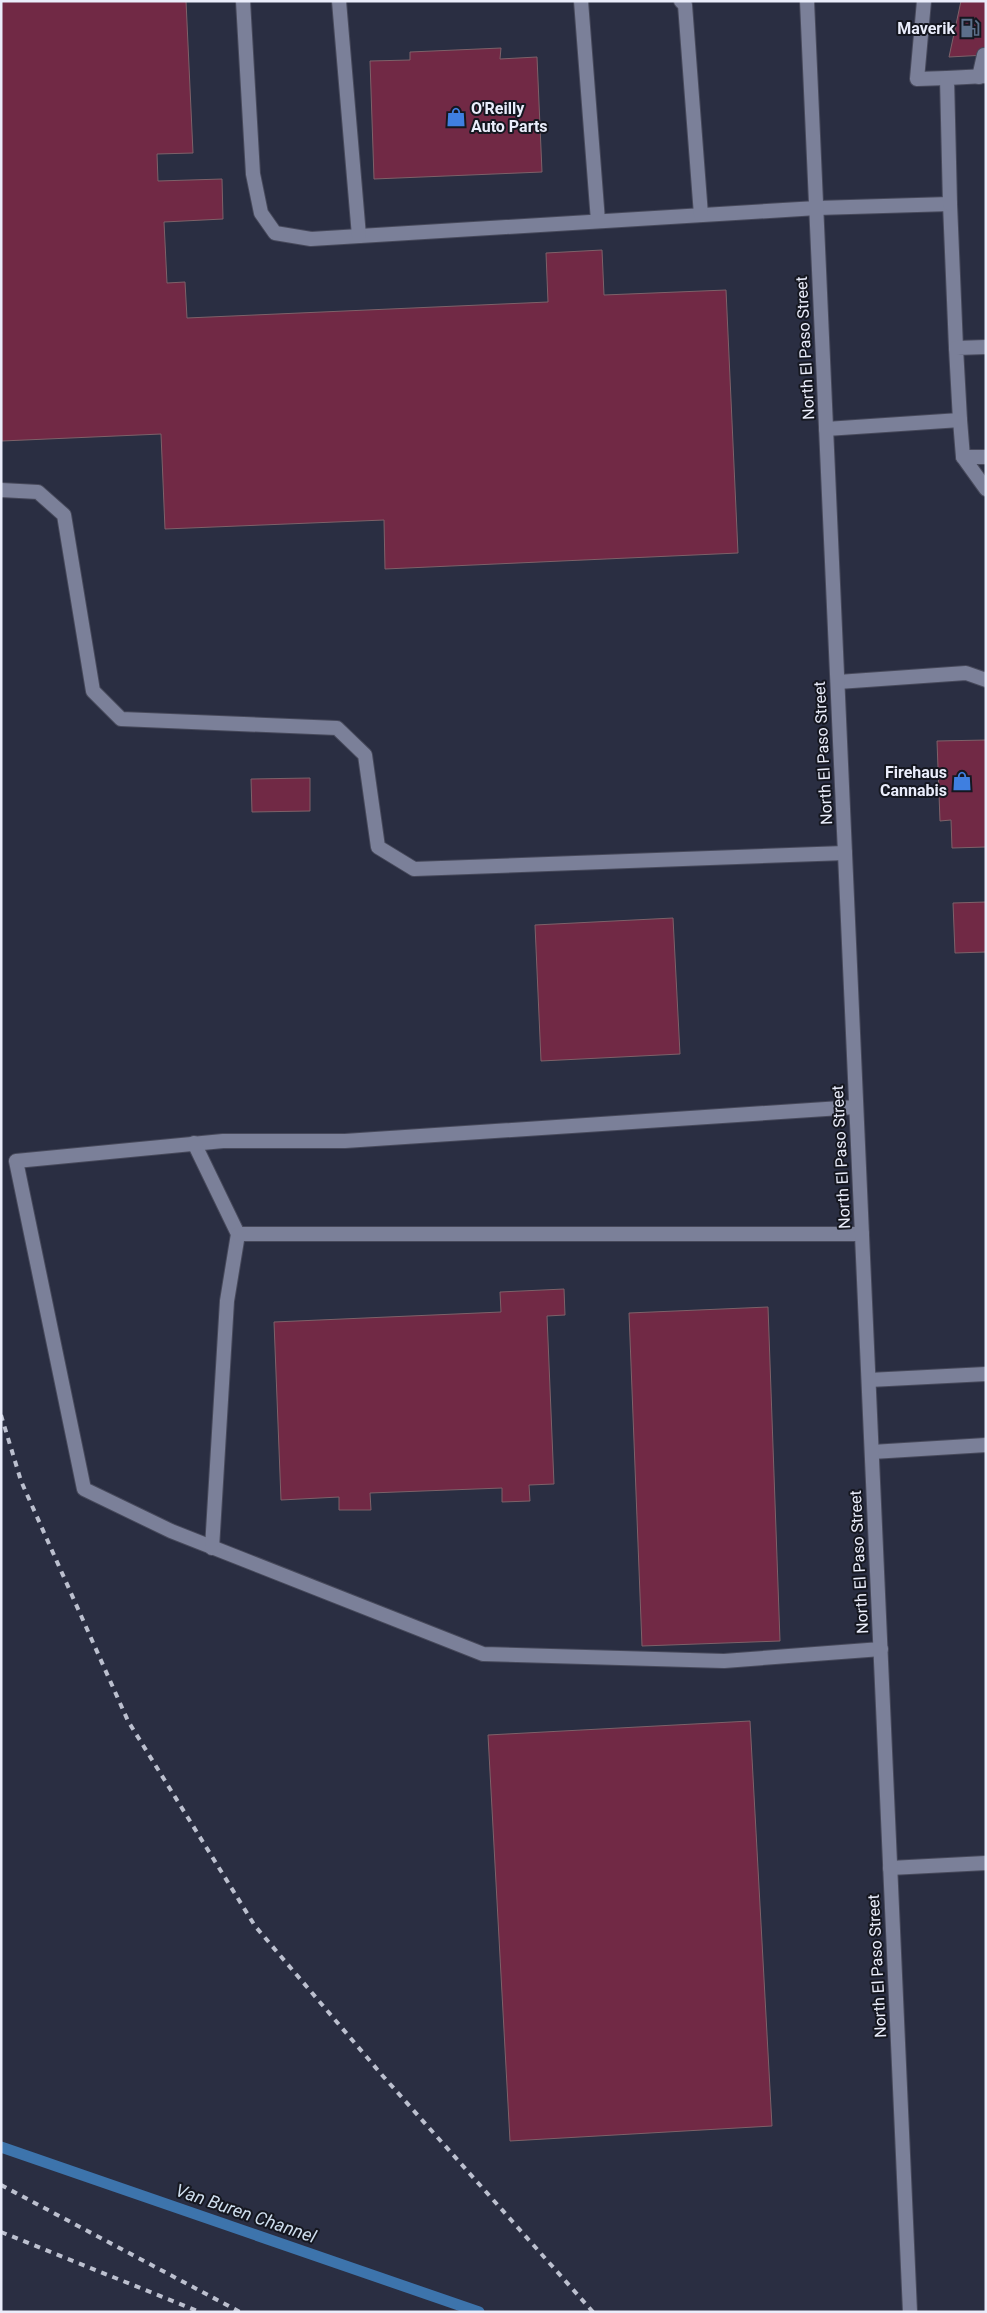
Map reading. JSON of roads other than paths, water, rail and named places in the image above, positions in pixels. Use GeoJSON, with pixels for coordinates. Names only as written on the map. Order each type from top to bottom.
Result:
{"type":"FeatureCollection","features":[{"type":"Feature","properties":{"kind":"street"},"geometry":{"type":"LineString","coordinates":[[242,1],[253,174],[261,214],[275,233],[311,239],[817,208],[950,204]]}},
{"type":"Feature","properties":{"kind":"street"},"geometry":{"type":"LineString","coordinates":[[339,1],[359,236]]}},
{"type":"Feature","properties":{"kind":"street"},"geometry":{"type":"LineString","coordinates":[[581,1],[598,221]]}},
{"type":"Feature","properties":{"kind":"street"},"geometry":{"type":"LineString","coordinates":[[681,1],[685,5],[701,215]]}},
{"type":"Feature","properties":{"kind":"street","name":"North El Paso Street"},"geometry":{"type":"LineString","coordinates":[[807,1],[910,2312]]}},
{"type":"Feature","properties":{"kind":"street"},"geometry":{"type":"LineString","coordinates":[[924,1],[917,79],[982,76],[984,55]]}},
{"type":"Feature","properties":{"kind":"street"},"geometry":{"type":"LineString","coordinates":[[947,78],[956,348],[963,457],[986,489]]}},
{"type":"Feature","properties":{"kind":"street"},"geometry":{"type":"LineString","coordinates":[[956,348],[986,347]]}},
{"type":"Feature","properties":{"kind":"street"},"geometry":{"type":"LineString","coordinates":[[826,429],[960,420]]}},
{"type":"Feature","properties":{"kind":"street"},"geometry":{"type":"LineString","coordinates":[[963,457],[986,457]]}},
{"type":"Feature","properties":{"kind":"street"},"geometry":{"type":"LineString","coordinates":[[1,490],[38,492],[64,515],[93,691],[121,719],[337,728],[366,755],[378,847],[414,869],[845,853]]}},
{"type":"Feature","properties":{"kind":"street"},"geometry":{"type":"LineString","coordinates":[[838,682],[966,673],[986,680]]}},
{"type":"Feature","properties":{"kind":"street"},"geometry":{"type":"LineString","coordinates":[[856,1107],[345,1141],[223,1141],[16,1161],[84,1489],[171,1531],[212,1548],[483,1654],[724,1661],[881,1649]]}},
{"type":"Feature","properties":{"kind":"street"},"geometry":{"type":"LineString","coordinates":[[194,1143],[238,1234],[227,1301],[212,1548]]}},
{"type":"Feature","properties":{"kind":"street"},"geometry":{"type":"LineString","coordinates":[[238,1234],[862,1234]]}},
{"type":"Feature","properties":{"kind":"street"},"geometry":{"type":"LineString","coordinates":[[868,1380],[986,1374]]}},
{"type":"Feature","properties":{"kind":"street"},"geometry":{"type":"LineString","coordinates":[[872,1452],[986,1445]]}},
{"type":"Feature","properties":{"kind":"street"},"geometry":{"type":"LineString","coordinates":[[890,1868],[986,1863]]}},
{"type":"Feature","properties":{"kind":"waterway","name":"Van Buren Channel"},"geometry":{"type":"LineString","coordinates":[[1,2147],[479,2312]]}},
{"type":"Feature","properties":{"kind":"railway"},"geometry":{"type":"LineString","coordinates":[[1,1415],[21,1481],[128,1721],[255,1926],[382,2075],[593,2312]]}},
{"type":"Feature","properties":{"kind":"railway"},"geometry":{"type":"LineString","coordinates":[[1,2185],[240,2312]]}},
{"type":"Feature","properties":{"kind":"railway"},"geometry":{"type":"LineString","coordinates":[[1,2232],[200,2312]]}},
{"type":"Feature","properties":{"kind":"place","name":"Maverik"},"geometry":{"type":"Point","coordinates":[970,28]}},
{"type":"Feature","properties":{"kind":"place","name":"O'Reilly Auto Parts"},"geometry":{"type":"Point","coordinates":[456,117]}},
{"type":"Feature","properties":{"kind":"place","name":"Firehaus Cannabis"},"geometry":{"type":"Point","coordinates":[962,781]}}]}
